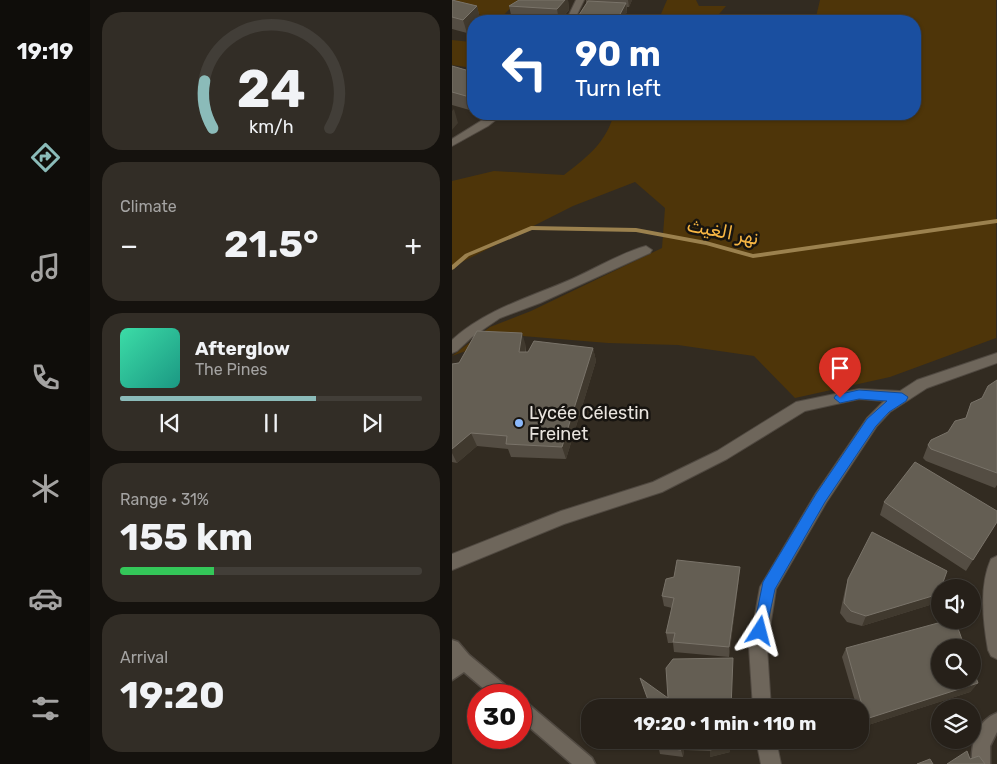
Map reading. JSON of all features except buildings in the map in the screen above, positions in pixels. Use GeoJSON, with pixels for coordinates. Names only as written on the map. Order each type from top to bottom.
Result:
{"type":"FeatureCollection","features":[{"type":"Feature","properties":{"kind":"street"},"geometry":{"type":"LineString","coordinates":[[573,15],[580,0]]}},
{"type":"Feature","properties":{"kind":"street"},"geometry":{"type":"LineString","coordinates":[[452,143],[491,120]]}},
{"type":"Feature","properties":{"kind":"street"},"geometry":{"type":"LineString","coordinates":[[452,348],[466,334],[496,315],[536,300],[646,250]]}},
{"type":"Feature","properties":{"kind":"street"},"geometry":{"type":"LineString","coordinates":[[761,699],[758,647],[768,587],[821,498],[872,422],[885,408],[930,381],[996,358]]}},
{"type":"Feature","properties":{"kind":"street"},"geometry":{"type":"LineString","coordinates":[[452,562],[561,518],[657,487],[722,455],[801,406],[859,394],[902,397]]}},
{"type":"Feature","properties":{"kind":"street"},"geometry":{"type":"LineString","coordinates":[[996,564],[992,601],[996,650]]}},
{"type":"Feature","properties":{"kind":"street"},"geometry":{"type":"LineString","coordinates":[[768,749],[771,764]]}},
{"type":"Feature","properties":{"kind":"lane"},"geometry":{"type":"LineString","coordinates":[[456,660],[489,684]]}},
{"type":"Feature","properties":{"kind":"lane"},"geometry":{"type":"LineString","coordinates":[[532,718],[586,764]]}},
{"type":"Feature","properties":{"kind":"lane"},"geometry":{"type":"LineString","coordinates":[[981,764],[982,742],[991,724],[996,721]]}},
{"type":"Feature","properties":{"kind":"shaded area"},"geometry":{"type":"Polygon","coordinates":[[[456,0],[518,0],[504,15],[481,15],[452,9],[452,4],[456,0]]]}},
{"type":"Feature","properties":{"kind":"shaded area"},"geometry":{"type":"Polygon","coordinates":[[[667,0],[696,0],[699,6],[726,6],[718,15],[661,15],[667,0]]]}},
{"type":"Feature","properties":{"kind":"shaded area"},"geometry":{"type":"Polygon","coordinates":[[[820,0],[996,0],[996,338],[890,377],[795,398],[754,356],[678,345],[608,343],[510,335],[452,356],[490,327],[531,311],[662,248],[665,208],[635,182],[573,206],[452,267],[452,181],[494,171],[564,175],[595,149],[606,134],[612,120],[921,120],[921,15],[816,15],[820,0]]]}},
{"type":"Feature","properties":{"kind":"shaded area"},"geometry":{"type":"Polygon","coordinates":[[[452,40],[467,42],[467,67],[452,65],[452,40]]]}},
{"type":"Feature","properties":{"kind":"waterway","name":"نهر الغيث"},"geometry":{"type":"LineString","coordinates":[[452,268],[467,255],[531,228],[636,230],[706,243],[753,256],[997,221]]}},
{"type":"Feature","properties":{"kind":"place","name":"Lycée Célestin Freinet"},"geometry":{"type":"Point","coordinates":[519,423]}},
{"type":"Feature","properties":{"kind":"route"},"geometry":{"type":"LineString","coordinates":[[760,631],[768,587],[784,558],[821,498],[872,422],[885,408],[902,397],[859,394],[840,398]]}}]}
